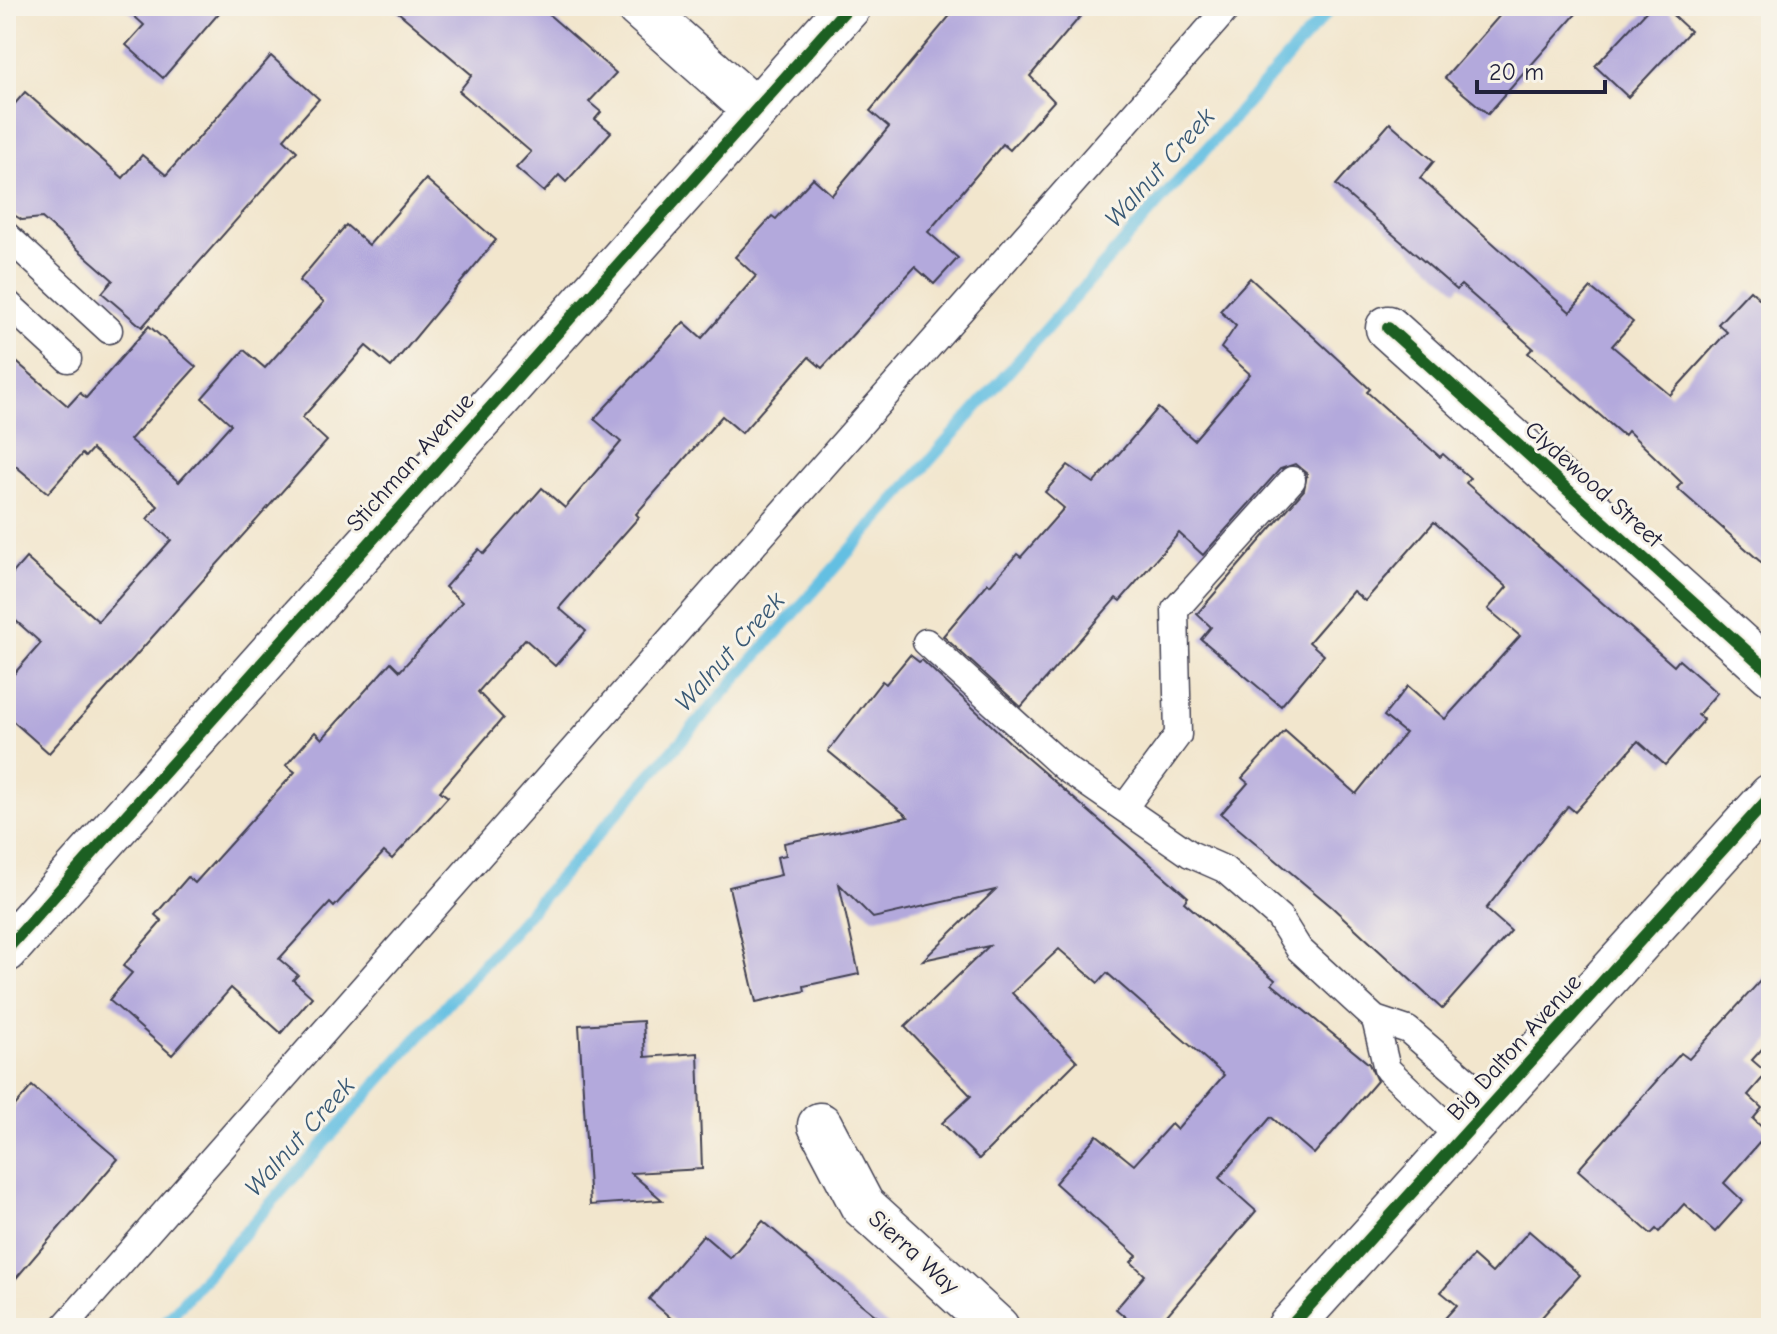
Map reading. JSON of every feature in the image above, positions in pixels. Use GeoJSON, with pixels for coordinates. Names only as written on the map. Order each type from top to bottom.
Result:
{"type":"FeatureCollection","features":[{"type":"Feature","properties":{"kind":"street"},"geometry":{"type":"LineString","coordinates":[[638,6],[754,109]]}},
{"type":"Feature","properties":{"kind":"street","name":"Stichman Avenue"},"geometry":{"type":"LineString","coordinates":[[6,950],[849,6]]}},
{"type":"Feature","properties":{"kind":"street","name":"Clydewood Street"},"geometry":{"type":"LineString","coordinates":[[1388,328],[1771,673]]}},
{"type":"Feature","properties":{"kind":"street","name":"Big Dalton Avenue"},"geometry":{"type":"LineString","coordinates":[[1289,1328],[1771,796]]}},
{"type":"Feature","properties":{"kind":"street","name":"Sierra Way"},"geometry":{"type":"LineString","coordinates":[[820,1125],[862,1205],[997,1328]]}},
{"type":"Feature","properties":{"kind":"lane"},"geometry":{"type":"LineString","coordinates":[[63,1328],[1229,6]]}},
{"type":"Feature","properties":{"kind":"lane"},"geometry":{"type":"LineString","coordinates":[[6,235],[109,330]]}},
{"type":"Feature","properties":{"kind":"lane"},"geometry":{"type":"LineString","coordinates":[[6,302],[68,359]]}},
{"type":"Feature","properties":{"kind":"lane"},"geometry":{"type":"LineString","coordinates":[[1124,808],[1178,735],[1175,610],[1292,480]]}},
{"type":"Feature","properties":{"kind":"lane"},"geometry":{"type":"LineString","coordinates":[[926,642],[1065,768],[1190,854],[1224,869],[1279,917],[1299,949],[1375,1019],[1408,1030],[1493,1103]]}},
{"type":"Feature","properties":{"kind":"lane"},"geometry":{"type":"LineString","coordinates":[[1375,1019],[1387,1069],[1461,1139]]}},
{"type":"Feature","properties":{"kind":"building"},"geometry":{"type":"Polygon","coordinates":[[[123,6],[225,6],[163,78],[126,45],[144,25],[123,6]]]}},
{"type":"Feature","properties":{"kind":"building"},"geometry":{"type":"Polygon","coordinates":[[[391,6],[539,6],[616,73],[589,102],[601,112],[595,119],[611,132],[566,182],[559,175],[544,192],[516,168],[531,152],[459,91],[472,75],[391,6]]]}},
{"type":"Feature","properties":{"kind":"building"},"geometry":{"type":"Polygon","coordinates":[[[958,6],[1089,6],[1030,76],[1054,101],[1010,150],[1003,144],[928,232],[958,258],[934,284],[915,267],[822,368],[809,357],[742,433],[722,416],[559,608],[586,631],[555,666],[525,639],[478,692],[503,718],[440,791],[448,797],[392,859],[384,852],[334,907],[330,903],[279,959],[298,975],[293,980],[312,997],[281,1033],[231,988],[172,1055],[109,1000],[132,973],[123,966],[162,921],[155,915],[188,877],[195,883],[295,772],[286,765],[315,732],[322,739],[391,662],[400,671],[462,602],[445,587],[479,549],[484,554],[542,488],[565,508],[621,442],[594,419],[684,322],[702,338],[756,276],[735,257],[772,216],[776,219],[813,178],[832,195],[889,127],[870,111],[958,6]]]}},
{"type":"Feature","properties":{"kind":"building"},"geometry":{"type":"Polygon","coordinates":[[[1508,6],[1583,6],[1488,114],[1445,78],[1508,6]]]}},
{"type":"Feature","properties":{"kind":"building"},"geometry":{"type":"Polygon","coordinates":[[[1651,6],[1663,6],[1690,31],[1628,97],[1595,66],[1651,6]]]}},
{"type":"Feature","properties":{"kind":"building"},"geometry":{"type":"Polygon","coordinates":[[[271,56],[319,99],[284,139],[297,151],[142,327],[102,293],[113,280],[42,218],[22,220],[6,210],[6,114],[25,92],[123,178],[142,155],[166,175],[271,56]]]}},
{"type":"Feature","properties":{"kind":"building"},"geometry":{"type":"Polygon","coordinates":[[[1390,123],[1434,161],[1420,178],[1570,312],[1591,288],[1633,322],[1612,346],[1670,395],[1727,332],[1718,324],[1750,290],[1771,309],[1771,571],[1677,488],[1682,483],[1628,431],[1624,436],[1528,353],[1533,348],[1461,285],[1457,290],[1336,185],[1390,123]]]}},
{"type":"Feature","properties":{"kind":"building"},"geometry":{"type":"Polygon","coordinates":[[[426,179],[496,240],[391,367],[366,346],[302,418],[327,441],[49,753],[6,715],[6,683],[41,643],[6,612],[6,581],[26,558],[98,621],[171,540],[147,519],[158,506],[92,449],[85,457],[82,454],[48,493],[6,458],[6,353],[68,406],[80,393],[86,398],[149,326],[196,367],[130,440],[179,482],[231,424],[202,398],[244,350],[265,368],[324,302],[299,281],[346,225],[369,245],[426,179]]]}},
{"type":"Feature","properties":{"kind":"building"},"geometry":{"type":"Polygon","coordinates":[[[1250,278],[1370,389],[1367,392],[1440,457],[1443,454],[1470,478],[1466,483],[1674,666],[1679,660],[1717,693],[1698,715],[1704,720],[1665,765],[1638,741],[1575,812],[1568,806],[1486,909],[1511,931],[1442,1009],[1332,907],[1221,814],[1248,783],[1242,778],[1285,731],[1356,794],[1405,733],[1384,716],[1408,686],[1445,719],[1520,636],[1488,609],[1507,587],[1434,522],[1365,601],[1353,591],[1309,642],[1324,655],[1281,706],[1201,639],[1211,627],[1197,614],[1304,490],[1307,474],[1295,464],[1280,469],[1203,555],[1179,533],[1120,601],[1116,598],[1021,707],[943,636],[988,583],[990,585],[1017,554],[1021,557],[1064,508],[1045,492],[1068,465],[1094,483],[1158,408],[1194,440],[1250,374],[1221,348],[1236,326],[1220,311],[1250,278]]]}},
{"type":"Feature","properties":{"kind":"building"},"geometry":{"type":"Polygon","coordinates":[[[910,655],[919,662],[922,660],[1020,752],[1188,897],[1184,902],[1275,980],[1272,984],[1369,1064],[1377,1081],[1314,1154],[1271,1117],[1219,1178],[1256,1211],[1156,1328],[1138,1328],[1116,1309],[1145,1275],[1131,1262],[1137,1256],[1055,1183],[1097,1135],[1134,1165],[1171,1124],[1177,1130],[1224,1075],[1107,973],[1098,983],[1059,949],[1012,993],[1077,1061],[979,1159],[942,1123],[971,1096],[905,1027],[989,946],[923,960],[995,890],[873,918],[839,884],[859,974],[804,986],[805,991],[756,1002],[729,887],[781,875],[777,857],[786,855],[784,843],[908,817],[828,751],[882,681],[886,684],[910,655]]]}},
{"type":"Feature","properties":{"kind":"building"},"geometry":{"type":"Polygon","coordinates":[[[1771,969],[1771,1039],[1752,1060],[1767,1073],[1748,1095],[1762,1108],[1753,1119],[1768,1133],[1724,1183],[1743,1201],[1715,1232],[1684,1204],[1659,1232],[1656,1229],[1651,1234],[1578,1170],[1681,1053],[1689,1059],[1771,969]]]}},
{"type":"Feature","properties":{"kind":"building"},"geometry":{"type":"Polygon","coordinates":[[[643,1021],[645,1057],[698,1053],[702,1169],[631,1173],[662,1200],[590,1205],[579,1025],[643,1021]]]}},
{"type":"Feature","properties":{"kind":"building"},"geometry":{"type":"Polygon","coordinates":[[[32,1086],[118,1159],[6,1290],[6,1116],[32,1086]]]}},
{"type":"Feature","properties":{"kind":"building"},"geometry":{"type":"Polygon","coordinates":[[[763,1221],[891,1328],[682,1328],[649,1299],[703,1235],[730,1258],[763,1221]]]}},
{"type":"Feature","properties":{"kind":"building"},"geometry":{"type":"Polygon","coordinates":[[[1529,1231],[1580,1275],[1532,1328],[1436,1328],[1457,1305],[1441,1292],[1473,1256],[1492,1273],[1529,1231]]]}},
{"type":"Feature","properties":{"kind":"waterway","name":"Walnut Creek"},"geometry":{"type":"LineString","coordinates":[[160,1328],[1333,6]]}},
{"type":"Feature","properties":{"kind":"cycle path"},"geometry":{"type":"LineString","coordinates":[[6,950],[849,6]]}},
{"type":"Feature","properties":{"kind":"cycle path"},"geometry":{"type":"LineString","coordinates":[[1388,328],[1771,673]]}},
{"type":"Feature","properties":{"kind":"cycle path"},"geometry":{"type":"LineString","coordinates":[[1289,1328],[1771,796]]}}]}
